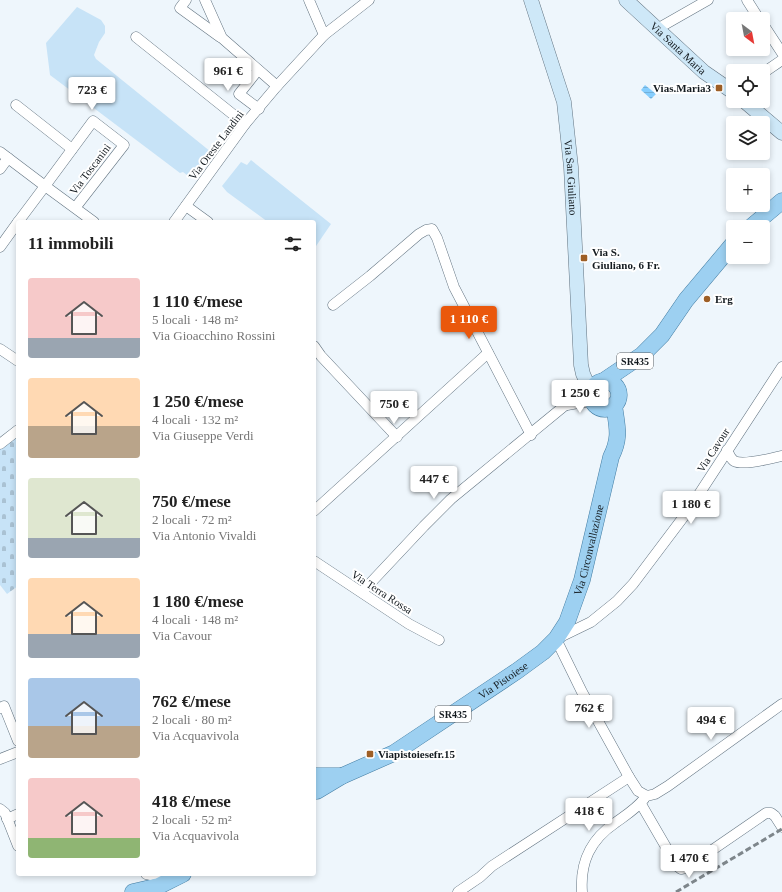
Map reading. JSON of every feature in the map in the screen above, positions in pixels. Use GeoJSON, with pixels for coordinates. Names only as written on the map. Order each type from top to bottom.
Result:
{"type":"FeatureCollection","features":[{"type":"Feature","properties":{"kind":"main road","name":"Via Santa Maria"},"geometry":{"type":"LineString","coordinates":[[626,0],[704,72],[726,87]]}},
{"type":"Feature","properties":{"kind":"main road","name":"Via San Giuliano"},"geometry":{"type":"LineString","coordinates":[[532,1],[564,102],[571,167],[581,358],[604,395]]}},
{"type":"Feature","properties":{"kind":"main road"},"geometry":{"type":"LineString","coordinates":[[752,108],[782,133]]}},
{"type":"Feature","properties":{"kind":"main road"},"geometry":{"type":"LineString","coordinates":[[759,220],[782,201]]}},
{"type":"Feature","properties":{"kind":"main road","name":"SR435"},"geometry":{"type":"LineString","coordinates":[[604,395],[662,335],[686,300],[726,252]]}},
{"type":"Feature","properties":{"kind":"main road","name":"Via Circonvallazione"},"geometry":{"type":"LineString","coordinates":[[556,639],[567,622],[582,580],[611,457],[618,439],[604,395]]}},
{"type":"Feature","properties":{"kind":"main road","name":"Via Pistoiese"},"geometry":{"type":"LineString","coordinates":[[316,785],[342,776],[394,752],[517,671],[543,652],[556,639]]}},
{"type":"Feature","properties":{"kind":"main road"},"geometry":{"type":"LineString","coordinates":[[133,892],[159,886],[179,876]]}},
{"type":"Feature","properties":{"kind":"street"},"geometry":{"type":"LineString","coordinates":[[186,0],[180,8],[222,38],[277,86]]}},
{"type":"Feature","properties":{"kind":"street"},"geometry":{"type":"LineString","coordinates":[[205,0],[222,38]]}},
{"type":"Feature","properties":{"kind":"street"},"geometry":{"type":"LineString","coordinates":[[308,0],[324,35]]}},
{"type":"Feature","properties":{"kind":"street","name":"Via Oreste Landini"},"geometry":{"type":"LineString","coordinates":[[176,220],[245,124],[277,86],[324,35],[369,0]]}},
{"type":"Feature","properties":{"kind":"street"},"geometry":{"type":"LineString","coordinates":[[657,29],[708,0]]}},
{"type":"Feature","properties":{"kind":"street"},"geometry":{"type":"LineString","coordinates":[[747,0],[755,12]]}},
{"type":"Feature","properties":{"kind":"street"},"geometry":{"type":"LineString","coordinates":[[770,35],[782,53]]}},
{"type":"Feature","properties":{"kind":"street"},"geometry":{"type":"LineString","coordinates":[[136,37],[245,124]]}},
{"type":"Feature","properties":{"kind":"street"},"geometry":{"type":"LineString","coordinates":[[770,68],[782,60]]}},
{"type":"Feature","properties":{"kind":"street"},"geometry":{"type":"LineString","coordinates":[[258,70],[239,94],[259,109]]}},
{"type":"Feature","properties":{"kind":"street"},"geometry":{"type":"LineString","coordinates":[[16,105],[72,149]]}},
{"type":"Feature","properties":{"kind":"street","name":"Via Toscanini"},"geometry":{"type":"LineString","coordinates":[[20,220],[93,121],[124,145],[75,208]]}},
{"type":"Feature","properties":{"kind":"street","name":"Via Toscanini"},"geometry":{"type":"LineString","coordinates":[[0,169],[4,155],[91,220]]}},
{"type":"Feature","properties":{"kind":"street"},"geometry":{"type":"LineString","coordinates":[[186,206],[205,220]]}},
{"type":"Feature","properties":{"kind":"street","name":"Via Toscanini"},"geometry":{"type":"LineString","coordinates":[[0,247],[16,225]]}},
{"type":"Feature","properties":{"kind":"street"},"geometry":{"type":"LineString","coordinates":[[333,305],[419,234],[426,230],[432,229],[437,238],[454,287],[531,434]]}},
{"type":"Feature","properties":{"kind":"street"},"geometry":{"type":"LineString","coordinates":[[316,349],[397,437]]}},
{"type":"Feature","properties":{"kind":"street"},"geometry":{"type":"LineString","coordinates":[[0,350],[16,360]]}},
{"type":"Feature","properties":{"kind":"street"},"geometry":{"type":"LineString","coordinates":[[316,509],[488,353]]}},
{"type":"Feature","properties":{"kind":"street","name":"Via Cavour"},"geometry":{"type":"LineString","coordinates":[[556,639],[591,622],[616,601],[633,584],[688,511],[782,367]]}},
{"type":"Feature","properties":{"kind":"street"},"geometry":{"type":"LineString","coordinates":[[362,592],[443,507],[578,395],[584,393],[604,395]]}},
{"type":"Feature","properties":{"kind":"street"},"geometry":{"type":"LineString","coordinates":[[0,444],[16,432]]}},
{"type":"Feature","properties":{"kind":"street"},"geometry":{"type":"LineString","coordinates":[[727,450],[730,458],[740,462],[782,456]]}},
{"type":"Feature","properties":{"kind":"street","name":"Via Terra Rossa"},"geometry":{"type":"LineString","coordinates":[[316,562],[409,624],[439,640]]}},
{"type":"Feature","properties":{"kind":"street"},"geometry":{"type":"LineString","coordinates":[[556,639],[582,692],[629,777],[641,794],[677,866],[681,869],[686,868],[766,813],[771,813],[775,816],[780,824]]}},
{"type":"Feature","properties":{"kind":"street"},"geometry":{"type":"LineString","coordinates":[[582,892],[581,878],[585,858],[593,844],[605,830],[644,800],[668,786],[782,704]]}},
{"type":"Feature","properties":{"kind":"street"},"geometry":{"type":"LineString","coordinates":[[0,708],[4,706],[16,727]]}},
{"type":"Feature","properties":{"kind":"street"},"geometry":{"type":"LineString","coordinates":[[0,759],[16,753]]}},
{"type":"Feature","properties":{"kind":"street"},"geometry":{"type":"LineString","coordinates":[[458,892],[480,877],[492,866],[629,777]]}},
{"type":"Feature","properties":{"kind":"street"},"geometry":{"type":"LineString","coordinates":[[0,809],[5,814],[16,841]]}},
{"type":"Feature","properties":{"kind":"street"},"geometry":{"type":"LineString","coordinates":[[7,818],[16,815]]}},
{"type":"Feature","properties":{"kind":"green space"},"geometry":{"type":"Polygon","coordinates":[[[77,7],[101,20],[105,26],[105,33],[99,42],[94,55],[96,59],[211,152],[192,175],[187,175],[183,172],[180,173],[50,75],[46,43],[77,7]]]}},
{"type":"Feature","properties":{"kind":"green space"},"geometry":{"type":"Polygon","coordinates":[[[251,160],[331,224],[316,246],[316,220],[265,220],[227,192],[222,186],[241,162],[247,165],[251,160]]]}},
{"type":"Feature","properties":{"kind":"green space"},"geometry":{"type":"Polygon","coordinates":[[[16,435],[16,587],[7,594],[0,585],[0,448],[16,435]]]}},
{"type":"Feature","properties":{"kind":"water"},"geometry":{"type":"Polygon","coordinates":[[[645,85],[656,94],[651,99],[641,90],[645,85]]]}},
{"type":"Feature","properties":{"kind":"railway"},"geometry":{"type":"LineString","coordinates":[[676,892],[782,829]]}},
{"type":"Feature","properties":{"kind":"place","name":"Vias.Maria3"},"geometry":{"type":"Point","coordinates":[719,88]}},
{"type":"Feature","properties":{"kind":"place","name":"Via S. Giuliano, 6 Fr."},"geometry":{"type":"Point","coordinates":[584,258]}},
{"type":"Feature","properties":{"kind":"place","name":"Erg"},"geometry":{"type":"Point","coordinates":[707,299]}},
{"type":"Feature","properties":{"kind":"place","name":"Viapistoiesefr.15"},"geometry":{"type":"Point","coordinates":[370,754]}}]}
